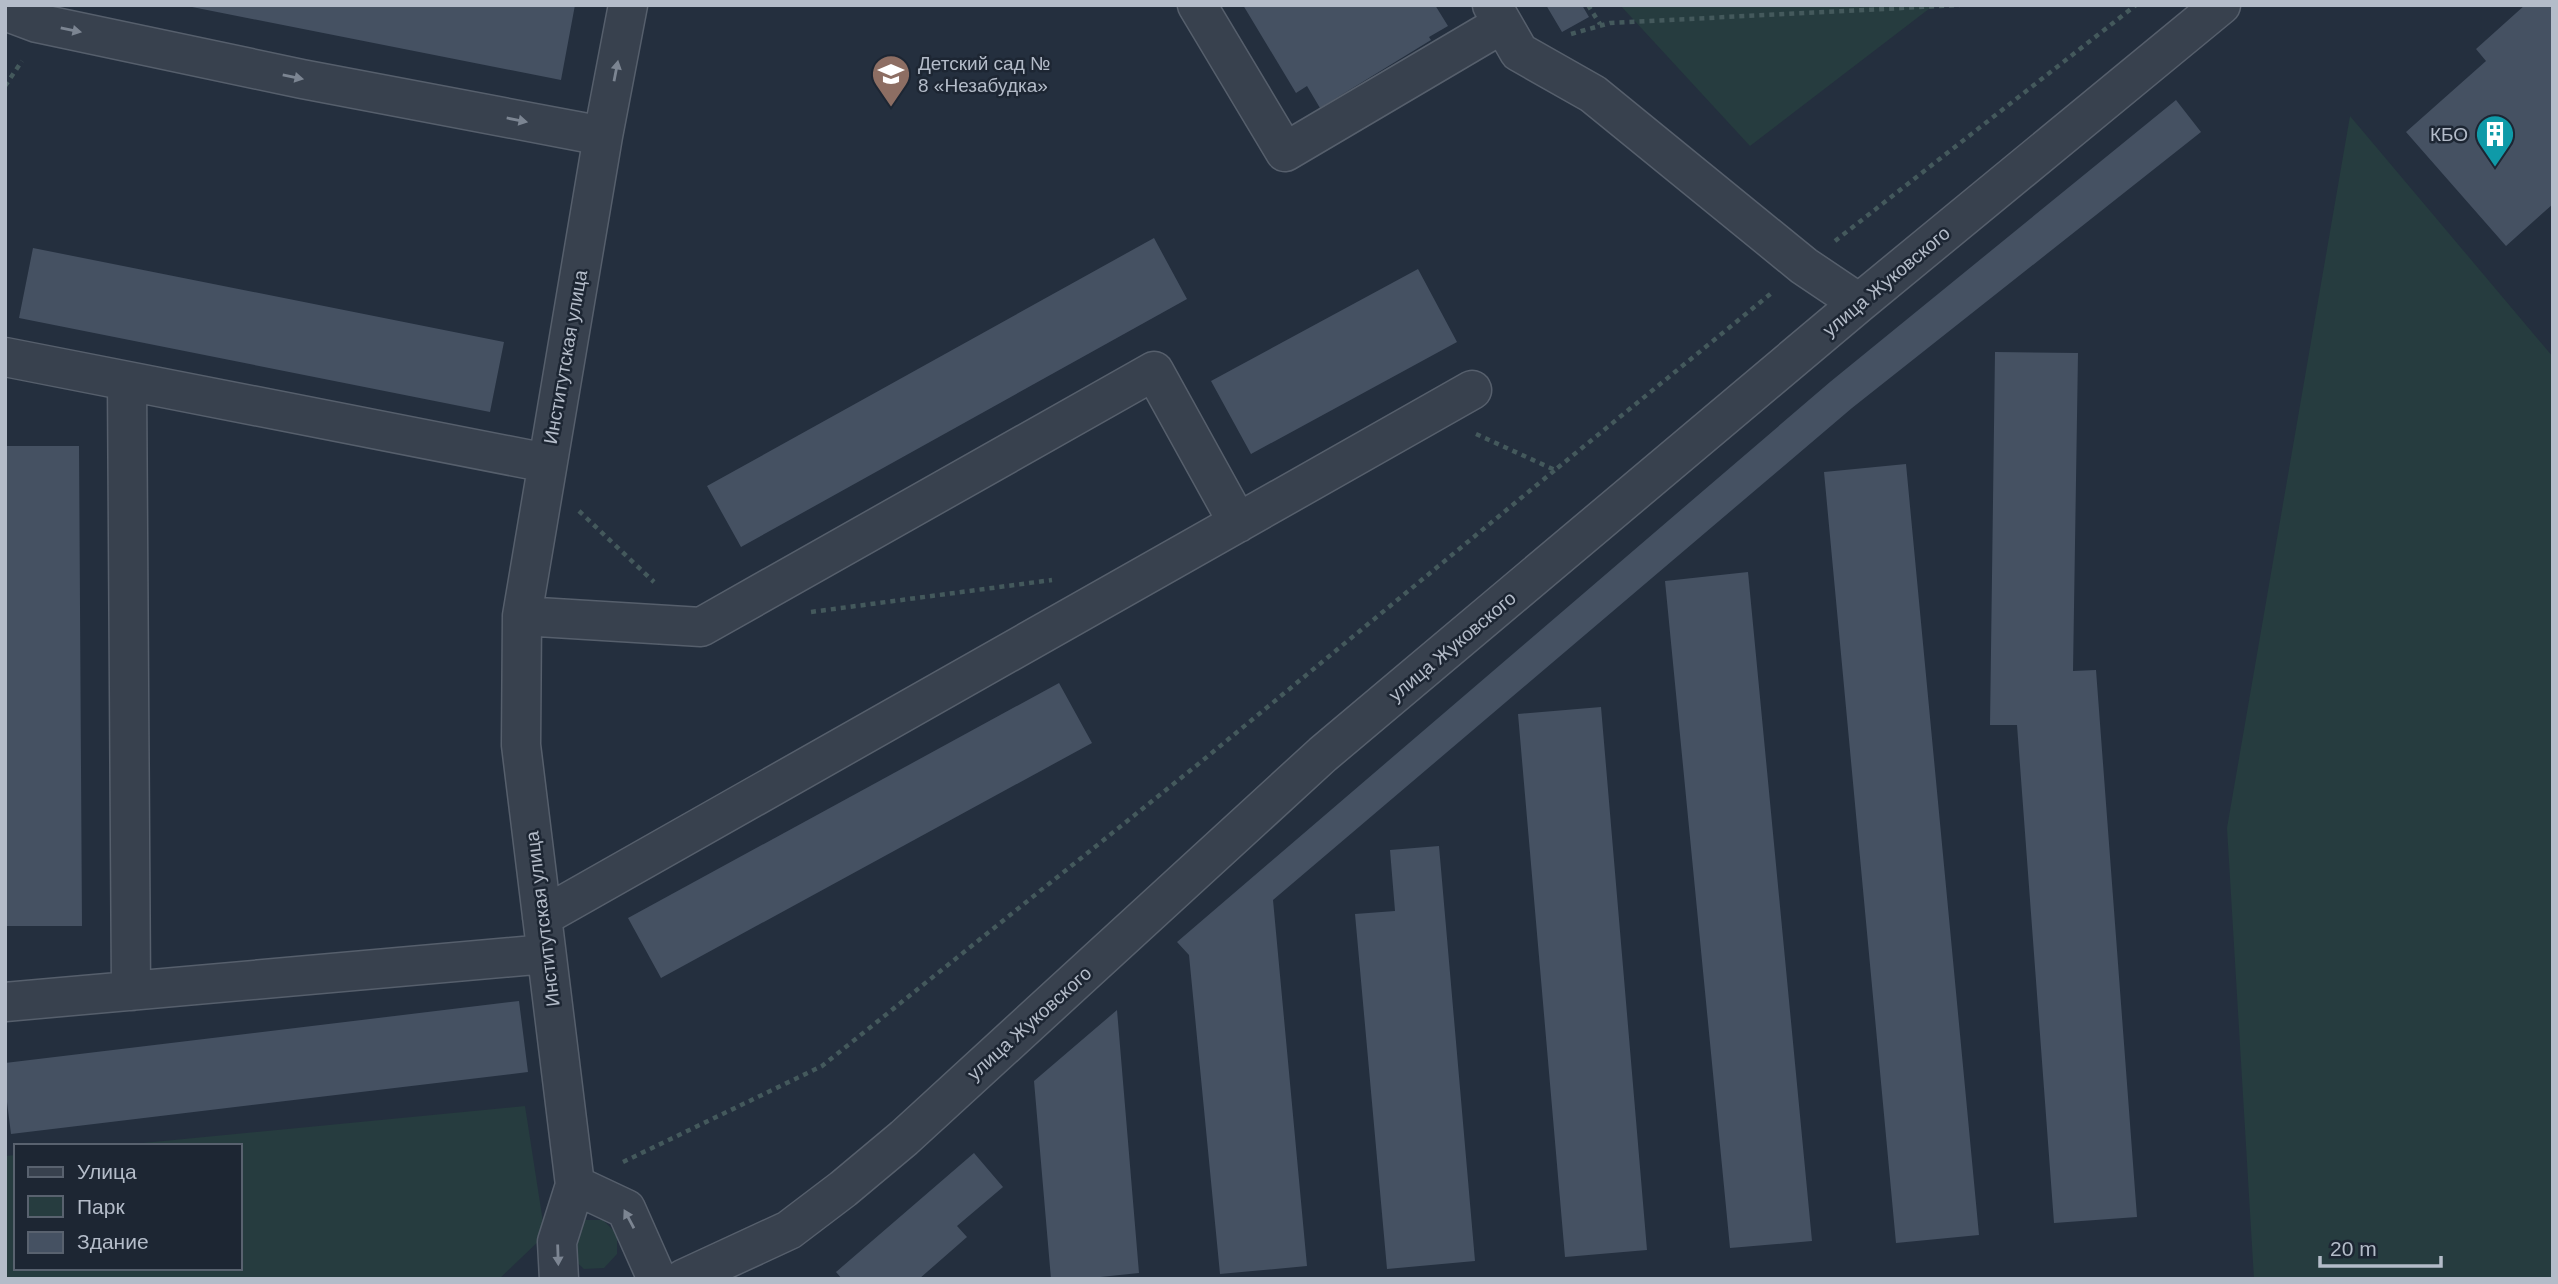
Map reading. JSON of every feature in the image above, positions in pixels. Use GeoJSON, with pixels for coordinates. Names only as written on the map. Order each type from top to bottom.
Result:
{"type":"FeatureCollection","features":[{"type":"Feature","properties":{"kind":"street","name":"Институтская улица"},"geometry":{"type":"LineString","coordinates":[[575,1185],[521,745],[522,616],[603,136],[628,5]]}},
{"type":"Feature","properties":{"kind":"street"},"geometry":{"type":"LineString","coordinates":[[1197,5],[1285,152],[1497,14],[1519,52],[1593,94],[1804,266],[1859,303]]}},
{"type":"Feature","properties":{"kind":"street","name":"улица Жуковского"},"geometry":{"type":"LineString","coordinates":[[682,1279],[789,1230],[843,1189],[904,1138],[1323,754],[1859,303],[2221,5]]}},
{"type":"Feature","properties":{"kind":"street"},"geometry":{"type":"LineString","coordinates":[[5,11],[37,23],[302,79],[603,136]]}},
{"type":"Feature","properties":{"kind":"street"},"geometry":{"type":"LineString","coordinates":[[5,358],[547,463]]}},
{"type":"Feature","properties":{"kind":"street"},"geometry":{"type":"LineString","coordinates":[[522,616],[701,627],[1154,371],[1238,523]]}},
{"type":"Feature","properties":{"kind":"street"},"geometry":{"type":"LineString","coordinates":[[127,381],[131,991]]}},
{"type":"Feature","properties":{"kind":"street"},"geometry":{"type":"LineString","coordinates":[[5,1002],[131,991],[544,936],[1238,523],[1472,390]]}},
{"type":"Feature","properties":{"kind":"street"},"geometry":{"type":"LineString","coordinates":[[559,1279],[557,1242],[575,1185],[626,1209],[657,1279]]}},
{"type":"Feature","properties":{"kind":"path"},"geometry":{"type":"LineString","coordinates":[[1588,5],[1600,24],[1960,5]]}},
{"type":"Feature","properties":{"kind":"path"},"geometry":{"type":"LineString","coordinates":[[5,86],[26,55]]}},
{"type":"Feature","properties":{"kind":"path"},"geometry":{"type":"LineString","coordinates":[[575,1185],[822,1066],[1202,761],[1555,470]]}},
{"type":"Feature","properties":{"kind":"path"},"geometry":{"type":"LineString","coordinates":[[574,506],[701,627]]}},
{"type":"Feature","properties":{"kind":"path"},"geometry":{"type":"LineString","coordinates":[[810,612],[1055,579]]}},
{"type":"Feature","properties":{"kind":"green space"},"geometry":{"type":"Polygon","coordinates":[[[1620,5],[1934,5],[1750,146],[1620,5]]]}},
{"type":"Feature","properties":{"kind":"green space"},"geometry":{"type":"Polygon","coordinates":[[[2350,116],[2553,357],[2553,1279],[2254,1279],[2227,828],[2350,116]]]}},
{"type":"Feature","properties":{"kind":"green space"},"geometry":{"type":"Polygon","coordinates":[[[525,1106],[545,1235],[499,1279],[5,1279],[5,1156],[14,1155],[14,1270],[242,1270],[242,1144],[133,1144],[525,1106]]]}},
{"type":"Feature","properties":{"kind":"green space"},"geometry":{"type":"Polygon","coordinates":[[[583,1220],[603,1220],[617,1234],[617,1254],[604,1268],[584,1269],[569,1255],[583,1220]]]}},
{"type":"Feature","properties":{"kind":"building"},"geometry":{"type":"Polygon","coordinates":[[[182,5],[575,5],[561,80],[182,5]]]}},
{"type":"Feature","properties":{"kind":"building"},"geometry":{"type":"Polygon","coordinates":[[[1243,5],[1435,5],[1448,26],[1429,37],[1431,40],[1320,108],[1307,86],[1296,93],[1243,5]]]}},
{"type":"Feature","properties":{"kind":"building"},"geometry":{"type":"Polygon","coordinates":[[[1546,5],[1582,5],[1589,17],[1562,32],[1546,5]]]}},
{"type":"Feature","properties":{"kind":"building","name":"КБО"},"geometry":{"type":"Polygon","coordinates":[[[2525,5],[2553,5],[2553,204],[2506,246],[2406,132],[2486,61],[2476,49],[2525,5]]]}},
{"type":"Feature","properties":{"kind":"building"},"geometry":{"type":"Polygon","coordinates":[[[2176,100],[2201,132],[1852,408],[1273,900],[1307,1266],[1220,1274],[1189,955],[1177,942],[1830,382],[2176,100]]]}},
{"type":"Feature","properties":{"kind":"building"},"geometry":{"type":"Polygon","coordinates":[[[1154,238],[1187,299],[741,547],[707,486],[1154,238]]]}},
{"type":"Feature","properties":{"kind":"building"},"geometry":{"type":"Polygon","coordinates":[[[33,248],[504,342],[490,412],[19,318],[33,248]]]}},
{"type":"Feature","properties":{"kind":"building"},"geometry":{"type":"Polygon","coordinates":[[[1418,269],[1457,342],[1251,454],[1211,381],[1418,269]]]}},
{"type":"Feature","properties":{"kind":"building"},"geometry":{"type":"Polygon","coordinates":[[[1995,352],[2078,353],[2073,671],[2096,670],[2137,1217],[2054,1223],[2017,725],[1990,725],[1995,352]]]}},
{"type":"Feature","properties":{"kind":"building"},"geometry":{"type":"Polygon","coordinates":[[[5,446],[79,446],[82,926],[7,926],[5,446]]]}},
{"type":"Feature","properties":{"kind":"building"},"geometry":{"type":"Polygon","coordinates":[[[1906,464],[1979,1235],[1896,1243],[1824,472],[1906,464]]]}},
{"type":"Feature","properties":{"kind":"building"},"geometry":{"type":"Polygon","coordinates":[[[1748,572],[1812,1241],[1730,1248],[1665,581],[1748,572]]]}},
{"type":"Feature","properties":{"kind":"building"},"geometry":{"type":"Polygon","coordinates":[[[1059,683],[1092,743],[661,978],[628,918],[1059,683]]]}},
{"type":"Feature","properties":{"kind":"building"},"geometry":{"type":"Polygon","coordinates":[[[1601,707],[1647,1250],[1565,1257],[1518,714],[1601,707]]]}},
{"type":"Feature","properties":{"kind":"building"},"geometry":{"type":"Polygon","coordinates":[[[1439,846],[1475,1261],[1387,1269],[1355,914],[1395,911],[1390,850],[1439,846]]]}},
{"type":"Feature","properties":{"kind":"building"},"geometry":{"type":"Polygon","coordinates":[[[519,1001],[528,1072],[11,1134],[5,1063],[519,1001]]]}},
{"type":"Feature","properties":{"kind":"building"},"geometry":{"type":"Polygon","coordinates":[[[1117,1010],[1139,1273],[1051,1279],[1034,1081],[1117,1010]]]}},
{"type":"Feature","properties":{"kind":"building"},"geometry":{"type":"Polygon","coordinates":[[[974,1153],[1003,1187],[957,1226],[967,1237],[919,1279],[842,1279],[836,1272],[974,1153]]]}},
{"type":"Feature","properties":{"kind":"place","name":"Детский сад № 8 «Незабудка»"},"geometry":{"type":"Point","coordinates":[891,108]}},
{"type":"Feature","properties":{"kind":"place","name":"КБО"},"geometry":{"type":"Point","coordinates":[2495,168]}}]}
